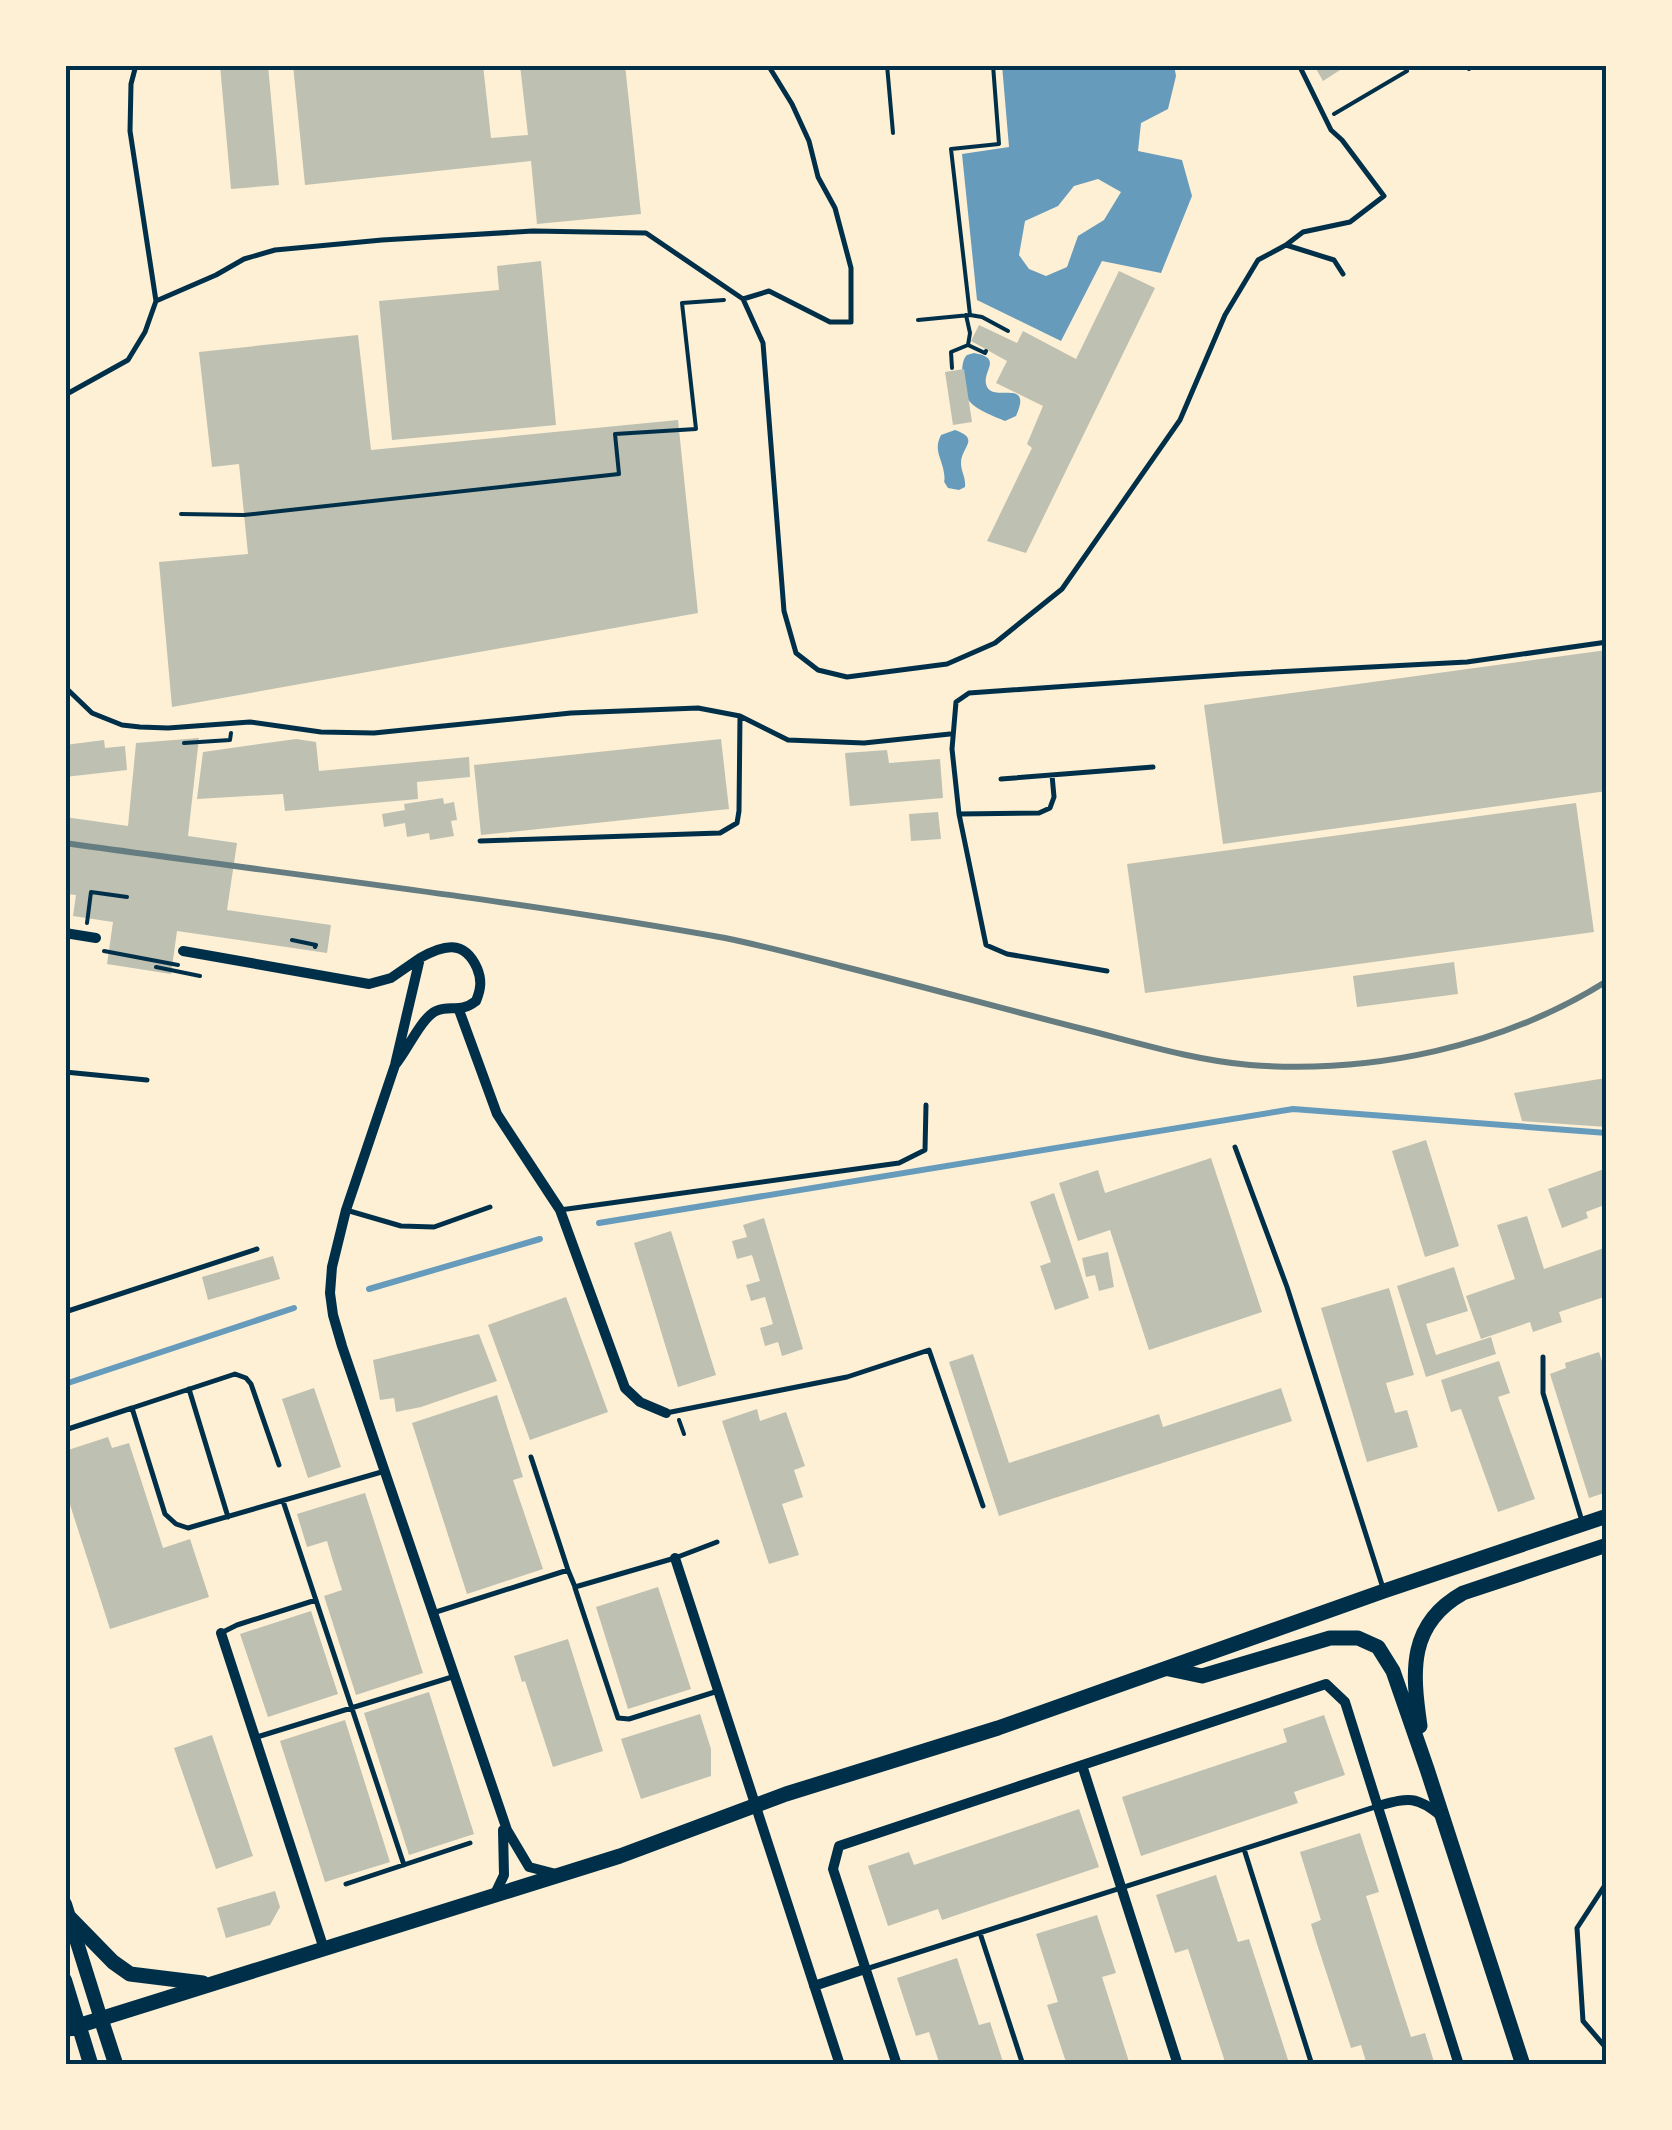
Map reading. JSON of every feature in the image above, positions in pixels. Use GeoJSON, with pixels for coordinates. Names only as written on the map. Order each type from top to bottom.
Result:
{"type":"FeatureCollection","features":[{"type":"Feature","properties":{"kind":"main road"},"geometry":{"type":"LineString","coordinates":[[72,2028],[620,1856],[756,1804],[998,1728],[1607,1516]]}},
{"type":"Feature","properties":{"kind":"main road"},"geometry":{"type":"LineString","coordinates":[[1428,1769],[1415,1666],[1419,1643],[1433,1616],[1463,1593],[1607,1545]]}},
{"type":"Feature","properties":{"kind":"main road"},"geometry":{"type":"LineString","coordinates":[[1165,1668],[1202,1676],[1330,1638],[1358,1638],[1378,1648],[1393,1671],[1428,1769],[1523,2065]]}},
{"type":"Feature","properties":{"kind":"main road"},"geometry":{"type":"LineString","coordinates":[[67,1911],[113,1962],[130,1974],[214,1984]]}},
{"type":"Feature","properties":{"kind":"main road"},"geometry":{"type":"LineString","coordinates":[[67,1911],[116,2065]]}},
{"type":"Feature","properties":{"kind":"main road"},"geometry":{"type":"LineString","coordinates":[[65,1980],[72,2028],[91,2065]]}},
{"type":"Feature","properties":{"kind":"street"},"geometry":{"type":"LineString","coordinates":[[65,933],[98,944]]}},
{"type":"Feature","properties":{"kind":"street"},"geometry":{"type":"LineString","coordinates":[[183,951],[369,984],[391,978],[440,948],[460,948],[468,953],[479,973],[481,983],[476,1000],[464,1008],[444,1009],[426,1018],[394,1065]]}},
{"type":"Feature","properties":{"kind":"street"},"geometry":{"type":"LineString","coordinates":[[420,958],[394,1065],[346,1210],[332,1267],[332,1315],[512,1840],[530,1867],[560,1875]]}},
{"type":"Feature","properties":{"kind":"street"},"geometry":{"type":"LineString","coordinates":[[464,1008],[497,1114],[560,1210],[625,1388],[640,1402],[666,1413]]}},
{"type":"Feature","properties":{"kind":"street"},"geometry":{"type":"LineString","coordinates":[[675,1558],[840,2065]]}},
{"type":"Feature","properties":{"kind":"street"},"geometry":{"type":"LineString","coordinates":[[221,1633],[324,1949]]}},
{"type":"Feature","properties":{"kind":"street"},"geometry":{"type":"LineString","coordinates":[[897,2065],[833,1870],[839,1846],[1326,1684],[1346,1702],[1459,2065]]}},
{"type":"Feature","properties":{"kind":"street"},"geometry":{"type":"LineString","coordinates":[[1082,1765],[1178,2065]]}},
{"type":"Feature","properties":{"kind":"street"},"geometry":{"type":"LineString","coordinates":[[1378,1806],[1409,1798],[1425,1802],[1443,1818]]}},
{"type":"Feature","properties":{"kind":"street"},"geometry":{"type":"LineString","coordinates":[[494,1896],[504,1874],[500,1809]]}},
{"type":"Feature","properties":{"kind":"street"},"geometry":{"type":"LineString","coordinates":[[814,1986],[865,1969]]}},
{"type":"Feature","properties":{"kind":"lane"},"geometry":{"type":"LineString","coordinates":[[65,395],[128,360],[156,301],[130,131],[131,84],[136,65]]}},
{"type":"Feature","properties":{"kind":"lane"},"geometry":{"type":"LineString","coordinates":[[743,298],[768,291],[830,322],[852,322],[851,268],[835,208],[818,177],[792,104],[768,65]]}},
{"type":"Feature","properties":{"kind":"lane"},"geometry":{"type":"LineString","coordinates":[[156,301],[244,259],[275,250],[532,231],[646,233],[743,298],[764,343],[784,611],[796,653],[818,670],[847,677],[947,664],[995,643],[1062,589],[1180,420],[1226,315],[1258,260],[1303,232],[1350,222],[1384,196],[1331,130],[1298,65]]}},
{"type":"Feature","properties":{"kind":"lane"},"geometry":{"type":"LineString","coordinates":[[1286,244],[1334,260],[1344,274]]}},
{"type":"Feature","properties":{"kind":"lane"},"geometry":{"type":"LineString","coordinates":[[1107,972],[1007,954],[986,945],[959,814],[952,734],[956,702],[969,693],[1468,662],[1607,642]]}},
{"type":"Feature","properties":{"kind":"lane"},"geometry":{"type":"LineString","coordinates":[[65,687],[92,712],[140,728],[250,722],[321,732],[374,733],[698,708],[740,716],[788,740],[864,743],[952,734]]}},
{"type":"Feature","properties":{"kind":"lane"},"geometry":{"type":"LineString","coordinates":[[480,841],[720,833],[736,823],[739,811],[740,716]]}},
{"type":"Feature","properties":{"kind":"lane"},"geometry":{"type":"LineString","coordinates":[[1001,779],[1153,767]]}},
{"type":"Feature","properties":{"kind":"lane"},"geometry":{"type":"LineString","coordinates":[[959,814],[1039,812],[1050,808],[1054,796],[1052,774]]}},
{"type":"Feature","properties":{"kind":"lane"},"geometry":{"type":"LineString","coordinates":[[65,1072],[146,1080]]}},
{"type":"Feature","properties":{"kind":"lane"},"geometry":{"type":"LineString","coordinates":[[560,1210],[900,1163],[925,1150],[926,1105]]}},
{"type":"Feature","properties":{"kind":"lane"},"geometry":{"type":"LineString","coordinates":[[1235,1147],[1286,1287],[1384,1591]]}},
{"type":"Feature","properties":{"kind":"lane"},"geometry":{"type":"LineString","coordinates":[[346,1210],[401,1226],[434,1226],[490,1207]]}},
{"type":"Feature","properties":{"kind":"lane"},"geometry":{"type":"LineString","coordinates":[[65,1312],[257,1249]]}},
{"type":"Feature","properties":{"kind":"lane"},"geometry":{"type":"LineString","coordinates":[[666,1413],[847,1377],[929,1350],[983,1506]]}},
{"type":"Feature","properties":{"kind":"lane"},"geometry":{"type":"LineString","coordinates":[[1543,1357],[1543,1392],[1582,1524]]}},
{"type":"Feature","properties":{"kind":"lane"},"geometry":{"type":"LineString","coordinates":[[65,1430],[234,1374],[251,1384],[279,1464]]}},
{"type":"Feature","properties":{"kind":"lane"},"geometry":{"type":"LineString","coordinates":[[189,1389],[228,1518]]}},
{"type":"Feature","properties":{"kind":"lane"},"geometry":{"type":"LineString","coordinates":[[132,1408],[165,1514],[188,1528],[385,1471]]}},
{"type":"Feature","properties":{"kind":"lane"},"geometry":{"type":"LineString","coordinates":[[532,1456],[618,1718],[629,1719],[718,1691]]}},
{"type":"Feature","properties":{"kind":"lane"},"geometry":{"type":"LineString","coordinates":[[283,1500],[404,1865]]}},
{"type":"Feature","properties":{"kind":"lane"},"geometry":{"type":"LineString","coordinates":[[575,1588],[716,1542]]}},
{"type":"Feature","properties":{"kind":"lane"},"geometry":{"type":"LineString","coordinates":[[433,1613],[568,1570]]}},
{"type":"Feature","properties":{"kind":"lane"},"geometry":{"type":"LineString","coordinates":[[221,1633],[316,1600]]}},
{"type":"Feature","properties":{"kind":"lane"},"geometry":{"type":"LineString","coordinates":[[254,1738],[455,1677]]}},
{"type":"Feature","properties":{"kind":"lane"},"geometry":{"type":"LineString","coordinates":[[865,1969],[1378,1806]]}},
{"type":"Feature","properties":{"kind":"lane"},"geometry":{"type":"LineString","coordinates":[[346,1884],[470,1843]]}},
{"type":"Feature","properties":{"kind":"lane"},"geometry":{"type":"LineString","coordinates":[[1244,1849],[1312,2065]]}},
{"type":"Feature","properties":{"kind":"lane"},"geometry":{"type":"LineString","coordinates":[[1607,1882],[1576,1928],[1584,2021],[1607,2049]]}},
{"type":"Feature","properties":{"kind":"lane"},"geometry":{"type":"LineString","coordinates":[[980,1933],[1024,2065]]}},
{"type":"Feature","properties":{"kind":"path"},"geometry":{"type":"LineString","coordinates":[[887,65],[892,133]]}},
{"type":"Feature","properties":{"kind":"path"},"geometry":{"type":"LineString","coordinates":[[968,345],[970,333],[951,149],[999,144],[994,65]]}},
{"type":"Feature","properties":{"kind":"path"},"geometry":{"type":"LineString","coordinates":[[1325,119],[1407,71]]}},
{"type":"Feature","properties":{"kind":"path"},"geometry":{"type":"LineString","coordinates":[[181,514],[244,515],[619,474],[615,434],[696,429],[682,303],[743,298]]}},
{"type":"Feature","properties":{"kind":"path"},"geometry":{"type":"LineString","coordinates":[[918,320],[968,315],[982,317],[1008,331]]}},
{"type":"Feature","properties":{"kind":"path"},"geometry":{"type":"LineString","coordinates":[[952,368],[951,352],[968,345],[985,353],[986,350]]}},
{"type":"Feature","properties":{"kind":"path"},"geometry":{"type":"LineString","coordinates":[[184,743],[223,741]]}},
{"type":"Feature","properties":{"kind":"path"},"geometry":{"type":"LineString","coordinates":[[86,923],[91,892],[126,897]]}},
{"type":"Feature","properties":{"kind":"path"},"geometry":{"type":"LineString","coordinates":[[292,940],[316,948]]}},
{"type":"Feature","properties":{"kind":"path"},"geometry":{"type":"LineString","coordinates":[[98,944],[210,972]]}},
{"type":"Feature","properties":{"kind":"path"},"geometry":{"type":"LineString","coordinates":[[156,967],[200,976]]}},
{"type":"Feature","properties":{"kind":"water"},"geometry":{"type":"Polygon","coordinates":[[[1002,65],[1174,65],[1176,76],[1168,109],[1141,123],[1138,151],[1182,160],[1192,196],[1161,273],[1102,261],[1061,341],[977,300],[962,154],[1009,147],[1002,65]],[[1098,179],[1074,186],[1058,206],[1025,221],[1019,255],[1029,269],[1046,276],[1067,267],[1078,236],[1104,220],[1121,192],[1098,179]]]}},
{"type":"Feature","properties":{"kind":"water"},"geometry":{"type":"Polygon","coordinates":[[[974,353],[990,361],[986,379],[989,390],[1019,397],[1016,416],[1005,421],[967,398],[962,371],[964,359],[974,353]]]}},
{"type":"Feature","properties":{"kind":"water"},"geometry":{"type":"Polygon","coordinates":[[[955,430],[968,440],[961,463],[965,487],[959,490],[948,488],[944,482],[938,450],[941,435],[955,430]]]}},
{"type":"Feature","properties":{"kind":"building"},"geometry":{"type":"Polygon","coordinates":[[[220,65],[268,65],[279,185],[231,189],[220,65]]]}},
{"type":"Feature","properties":{"kind":"building"},"geometry":{"type":"Polygon","coordinates":[[[293,65],[483,65],[491,138],[528,135],[520,65],[625,65],[641,214],[537,224],[531,161],[305,185],[293,65]]]}},
{"type":"Feature","properties":{"kind":"building"},"geometry":{"type":"Polygon","coordinates":[[[1314,65],[1348,65],[1323,81],[1314,65]]]}},
{"type":"Feature","properties":{"kind":"building"},"geometry":{"type":"Polygon","coordinates":[[[541,261],[556,425],[392,440],[379,301],[499,290],[497,266],[541,261]]]}},
{"type":"Feature","properties":{"kind":"building"},"geometry":{"type":"Polygon","coordinates":[[[1119,271],[1155,288],[1026,553],[987,541],[1032,448],[1027,444],[1043,406],[996,383],[1007,361],[971,341],[979,325],[1017,343],[1023,331],[1076,359],[1119,271]]]}},
{"type":"Feature","properties":{"kind":"building"},"geometry":{"type":"Polygon","coordinates":[[[358,335],[371,450],[678,420],[698,613],[172,707],[159,562],[248,554],[239,464],[212,467],[199,352],[358,335]]]}},
{"type":"Feature","properties":{"kind":"building"},"geometry":{"type":"Polygon","coordinates":[[[964,369],[972,422],[953,425],[945,372],[964,369]]]}},
{"type":"Feature","properties":{"kind":"building"},"geometry":{"type":"Polygon","coordinates":[[[1607,650],[1607,791],[1223,844],[1204,705],[1607,650]]]}},
{"type":"Feature","properties":{"kind":"building"},"geometry":{"type":"Polygon","coordinates":[[[199,738],[188,836],[237,843],[227,910],[331,925],[327,953],[177,931],[171,974],[107,964],[113,922],[73,916],[76,895],[65,894],[65,817],[128,826],[136,743],[199,738]]]}},
{"type":"Feature","properties":{"kind":"building"},"geometry":{"type":"Polygon","coordinates":[[[296,739],[316,742],[319,771],[469,757],[470,777],[417,782],[418,799],[285,811],[283,794],[197,799],[203,752],[296,739]]]}},
{"type":"Feature","properties":{"kind":"building"},"geometry":{"type":"Polygon","coordinates":[[[721,739],[729,809],[481,835],[474,765],[721,739]]]}},
{"type":"Feature","properties":{"kind":"building"},"geometry":{"type":"Polygon","coordinates":[[[104,740],[105,748],[125,746],[127,770],[65,777],[65,745],[104,740]]]}},
{"type":"Feature","properties":{"kind":"building"},"geometry":{"type":"Polygon","coordinates":[[[887,750],[889,763],[940,759],[943,798],[850,806],[845,753],[887,750]]]}},
{"type":"Feature","properties":{"kind":"building"},"geometry":{"type":"Polygon","coordinates":[[[443,798],[444,804],[454,802],[454,836],[430,840],[429,833],[407,837],[405,823],[384,827],[382,814],[405,810],[404,804],[443,798]]]}},
{"type":"Feature","properties":{"kind":"building"},"geometry":{"type":"Polygon","coordinates":[[[1576,803],[1594,932],[1145,993],[1127,864],[1576,803]]]}},
{"type":"Feature","properties":{"kind":"building"},"geometry":{"type":"Polygon","coordinates":[[[938,812],[941,839],[911,841],[909,814],[938,812]]]}},
{"type":"Feature","properties":{"kind":"building"},"geometry":{"type":"Polygon","coordinates":[[[1454,962],[1458,994],[1357,1007],[1353,976],[1454,962]]]}},
{"type":"Feature","properties":{"kind":"building"},"geometry":{"type":"Polygon","coordinates":[[[1606,1078],[1607,1127],[1522,1121],[1514,1093],[1606,1078]]]}},
{"type":"Feature","properties":{"kind":"building"},"geometry":{"type":"Polygon","coordinates":[[[1426,1140],[1459,1246],[1425,1257],[1392,1151],[1426,1140]]]}},
{"type":"Feature","properties":{"kind":"building"},"geometry":{"type":"Polygon","coordinates":[[[1211,1158],[1262,1312],[1149,1350],[1110,1230],[1078,1241],[1059,1183],[1098,1170],[1105,1193],[1211,1158]]]}},
{"type":"Feature","properties":{"kind":"building"},"geometry":{"type":"Polygon","coordinates":[[[1607,1168],[1607,1204],[1586,1212],[1588,1218],[1562,1228],[1548,1189],[1607,1168]]]}},
{"type":"Feature","properties":{"kind":"building"},"geometry":{"type":"Polygon","coordinates":[[[1054,1193],[1089,1298],[1055,1310],[1040,1266],[1051,1262],[1030,1202],[1054,1193]]]}},
{"type":"Feature","properties":{"kind":"building"},"geometry":{"type":"Polygon","coordinates":[[[1527,1216],[1544,1269],[1607,1247],[1607,1296],[1559,1312],[1562,1322],[1533,1332],[1530,1322],[1481,1339],[1466,1296],[1515,1279],[1497,1225],[1527,1216]]]}},
{"type":"Feature","properties":{"kind":"building"},"geometry":{"type":"Polygon","coordinates":[[[764,1218],[803,1349],[782,1356],[778,1342],[765,1346],[760,1328],[773,1324],[765,1297],[751,1301],[746,1285],[760,1281],[752,1255],[737,1259],[732,1241],[747,1237],[743,1225],[764,1218]]]}},
{"type":"Feature","properties":{"kind":"building"},"geometry":{"type":"Polygon","coordinates":[[[671,1231],[716,1375],[678,1387],[634,1243],[671,1231]]]}},
{"type":"Feature","properties":{"kind":"building"},"geometry":{"type":"Polygon","coordinates":[[[1108,1252],[1114,1287],[1099,1291],[1095,1275],[1086,1277],[1082,1258],[1108,1252]]]}},
{"type":"Feature","properties":{"kind":"building"},"geometry":{"type":"Polygon","coordinates":[[[273,1256],[280,1279],[208,1300],[202,1277],[273,1256]]]}},
{"type":"Feature","properties":{"kind":"building"},"geometry":{"type":"Polygon","coordinates":[[[1454,1267],[1468,1311],[1426,1324],[1436,1355],[1491,1337],[1496,1354],[1426,1377],[1397,1286],[1454,1267]]]}},
{"type":"Feature","properties":{"kind":"building"},"geometry":{"type":"Polygon","coordinates":[[[1389,1288],[1414,1375],[1386,1383],[1395,1413],[1407,1410],[1418,1447],[1367,1462],[1321,1308],[1389,1288]]]}},
{"type":"Feature","properties":{"kind":"building"},"geometry":{"type":"Polygon","coordinates":[[[566,1297],[608,1412],[530,1440],[488,1325],[566,1297]]]}},
{"type":"Feature","properties":{"kind":"building"},"geometry":{"type":"Polygon","coordinates":[[[479,1334],[497,1381],[396,1412],[394,1398],[380,1400],[373,1360],[479,1334]]]}},
{"type":"Feature","properties":{"kind":"building"},"geometry":{"type":"Polygon","coordinates":[[[1599,1352],[1607,1377],[1607,1492],[1589,1498],[1550,1374],[1566,1368],[1565,1363],[1599,1352]]]}},
{"type":"Feature","properties":{"kind":"building"},"geometry":{"type":"Polygon","coordinates":[[[973,1354],[1009,1463],[1159,1414],[1163,1427],[1281,1388],[1292,1421],[999,1516],[949,1362],[973,1354]]]}},
{"type":"Feature","properties":{"kind":"building"},"geometry":{"type":"Polygon","coordinates":[[[1499,1361],[1510,1393],[1498,1397],[1535,1499],[1498,1512],[1461,1409],[1451,1412],[1441,1380],[1499,1361]]]}},
{"type":"Feature","properties":{"kind":"building"},"geometry":{"type":"Polygon","coordinates":[[[314,1388],[341,1467],[308,1478],[282,1399],[314,1388]]]}},
{"type":"Feature","properties":{"kind":"building"},"geometry":{"type":"Polygon","coordinates":[[[497,1395],[523,1477],[513,1480],[543,1569],[467,1594],[412,1423],[497,1395]]]}},
{"type":"Feature","properties":{"kind":"building"},"geometry":{"type":"Polygon","coordinates":[[[757,1409],[760,1421],[786,1412],[805,1466],[794,1470],[803,1497],[782,1504],[799,1555],[769,1564],[722,1421],[757,1409]]]}},
{"type":"Feature","properties":{"kind":"building"},"geometry":{"type":"Polygon","coordinates":[[[108,1437],[112,1448],[129,1443],[163,1548],[190,1539],[209,1597],[110,1629],[65,1489],[65,1451],[108,1437]]]}},
{"type":"Feature","properties":{"kind":"building"},"geometry":{"type":"Polygon","coordinates":[[[365,1493],[423,1673],[356,1695],[324,1596],[342,1590],[327,1541],[307,1547],[297,1514],[365,1493]]]}},
{"type":"Feature","properties":{"kind":"building"},"geometry":{"type":"Polygon","coordinates":[[[658,1587],[691,1689],[628,1709],[596,1607],[658,1587]]]}},
{"type":"Feature","properties":{"kind":"building"},"geometry":{"type":"Polygon","coordinates":[[[311,1611],[338,1694],[268,1717],[240,1634],[311,1611]]]}},
{"type":"Feature","properties":{"kind":"building"},"geometry":{"type":"Polygon","coordinates":[[[568,1639],[603,1751],[553,1767],[514,1656],[568,1639]]]}},
{"type":"Feature","properties":{"kind":"building"},"geometry":{"type":"Polygon","coordinates":[[[429,1692],[474,1834],[409,1855],[364,1713],[429,1692]]]}},
{"type":"Feature","properties":{"kind":"building"},"geometry":{"type":"Polygon","coordinates":[[[700,1714],[711,1749],[711,1776],[641,1799],[621,1739],[700,1714]]]}},
{"type":"Feature","properties":{"kind":"building"},"geometry":{"type":"Polygon","coordinates":[[[1324,1715],[1345,1775],[1294,1792],[1298,1803],[1141,1856],[1122,1797],[1287,1742],[1283,1729],[1324,1715]]]}},
{"type":"Feature","properties":{"kind":"building"},"geometry":{"type":"Polygon","coordinates":[[[345,1720],[390,1862],[325,1882],[280,1741],[345,1720]]]}},
{"type":"Feature","properties":{"kind":"building"},"geometry":{"type":"Polygon","coordinates":[[[212,1735],[253,1856],[216,1869],[174,1748],[212,1735]]]}},
{"type":"Feature","properties":{"kind":"building"},"geometry":{"type":"Polygon","coordinates":[[[1079,1809],[1099,1867],[942,1920],[938,1909],[888,1926],[868,1866],[909,1852],[914,1865],[1079,1809]]]}},
{"type":"Feature","properties":{"kind":"building"},"geometry":{"type":"Polygon","coordinates":[[[1360,1833],[1379,1892],[1366,1896],[1400,2003],[1411,2037],[1425,2033],[1435,2065],[1367,2065],[1361,2045],[1351,2048],[1316,1941],[1311,1924],[1321,1920],[1300,1852],[1360,1833]]]}},
{"type":"Feature","properties":{"kind":"building"},"geometry":{"type":"Polygon","coordinates":[[[1216,1875],[1238,1942],[1249,1939],[1289,2063],[1226,2065],[1188,1949],[1175,1953],[1156,1895],[1216,1875]]]}},
{"type":"Feature","properties":{"kind":"building"},"geometry":{"type":"Polygon","coordinates":[[[275,1891],[280,1907],[270,1925],[226,1938],[217,1908],[275,1891]]]}},
{"type":"Feature","properties":{"kind":"building"},"geometry":{"type":"Polygon","coordinates":[[[1097,1915],[1116,1973],[1102,1977],[1130,2065],[1067,2065],[1047,2005],[1058,2002],[1036,1934],[1097,1915]]]}},
{"type":"Feature","properties":{"kind":"building"},"geometry":{"type":"Polygon","coordinates":[[[957,1958],[979,2025],[990,2022],[1004,2065],[940,2065],[929,2032],[916,2036],[897,1978],[957,1958]]]}},
{"type":"Feature","properties":{"kind":"waterway"},"geometry":{"type":"LineString","coordinates":[[599,1223],[1293,1109],[1607,1133]]}},
{"type":"Feature","properties":{"kind":"waterway"},"geometry":{"type":"LineString","coordinates":[[369,1289],[540,1239]]}},
{"type":"Feature","properties":{"kind":"waterway"},"geometry":{"type":"LineString","coordinates":[[65,1384],[294,1308]]}},
{"type":"Feature","properties":{"kind":"railway"},"geometry":{"type":"LineString","coordinates":[[65,843],[478,899],[725,938],[1164,1050],[1250,1065],[1343,1065],[1435,1051],[1524,1023],[1607,981]]}}]}
